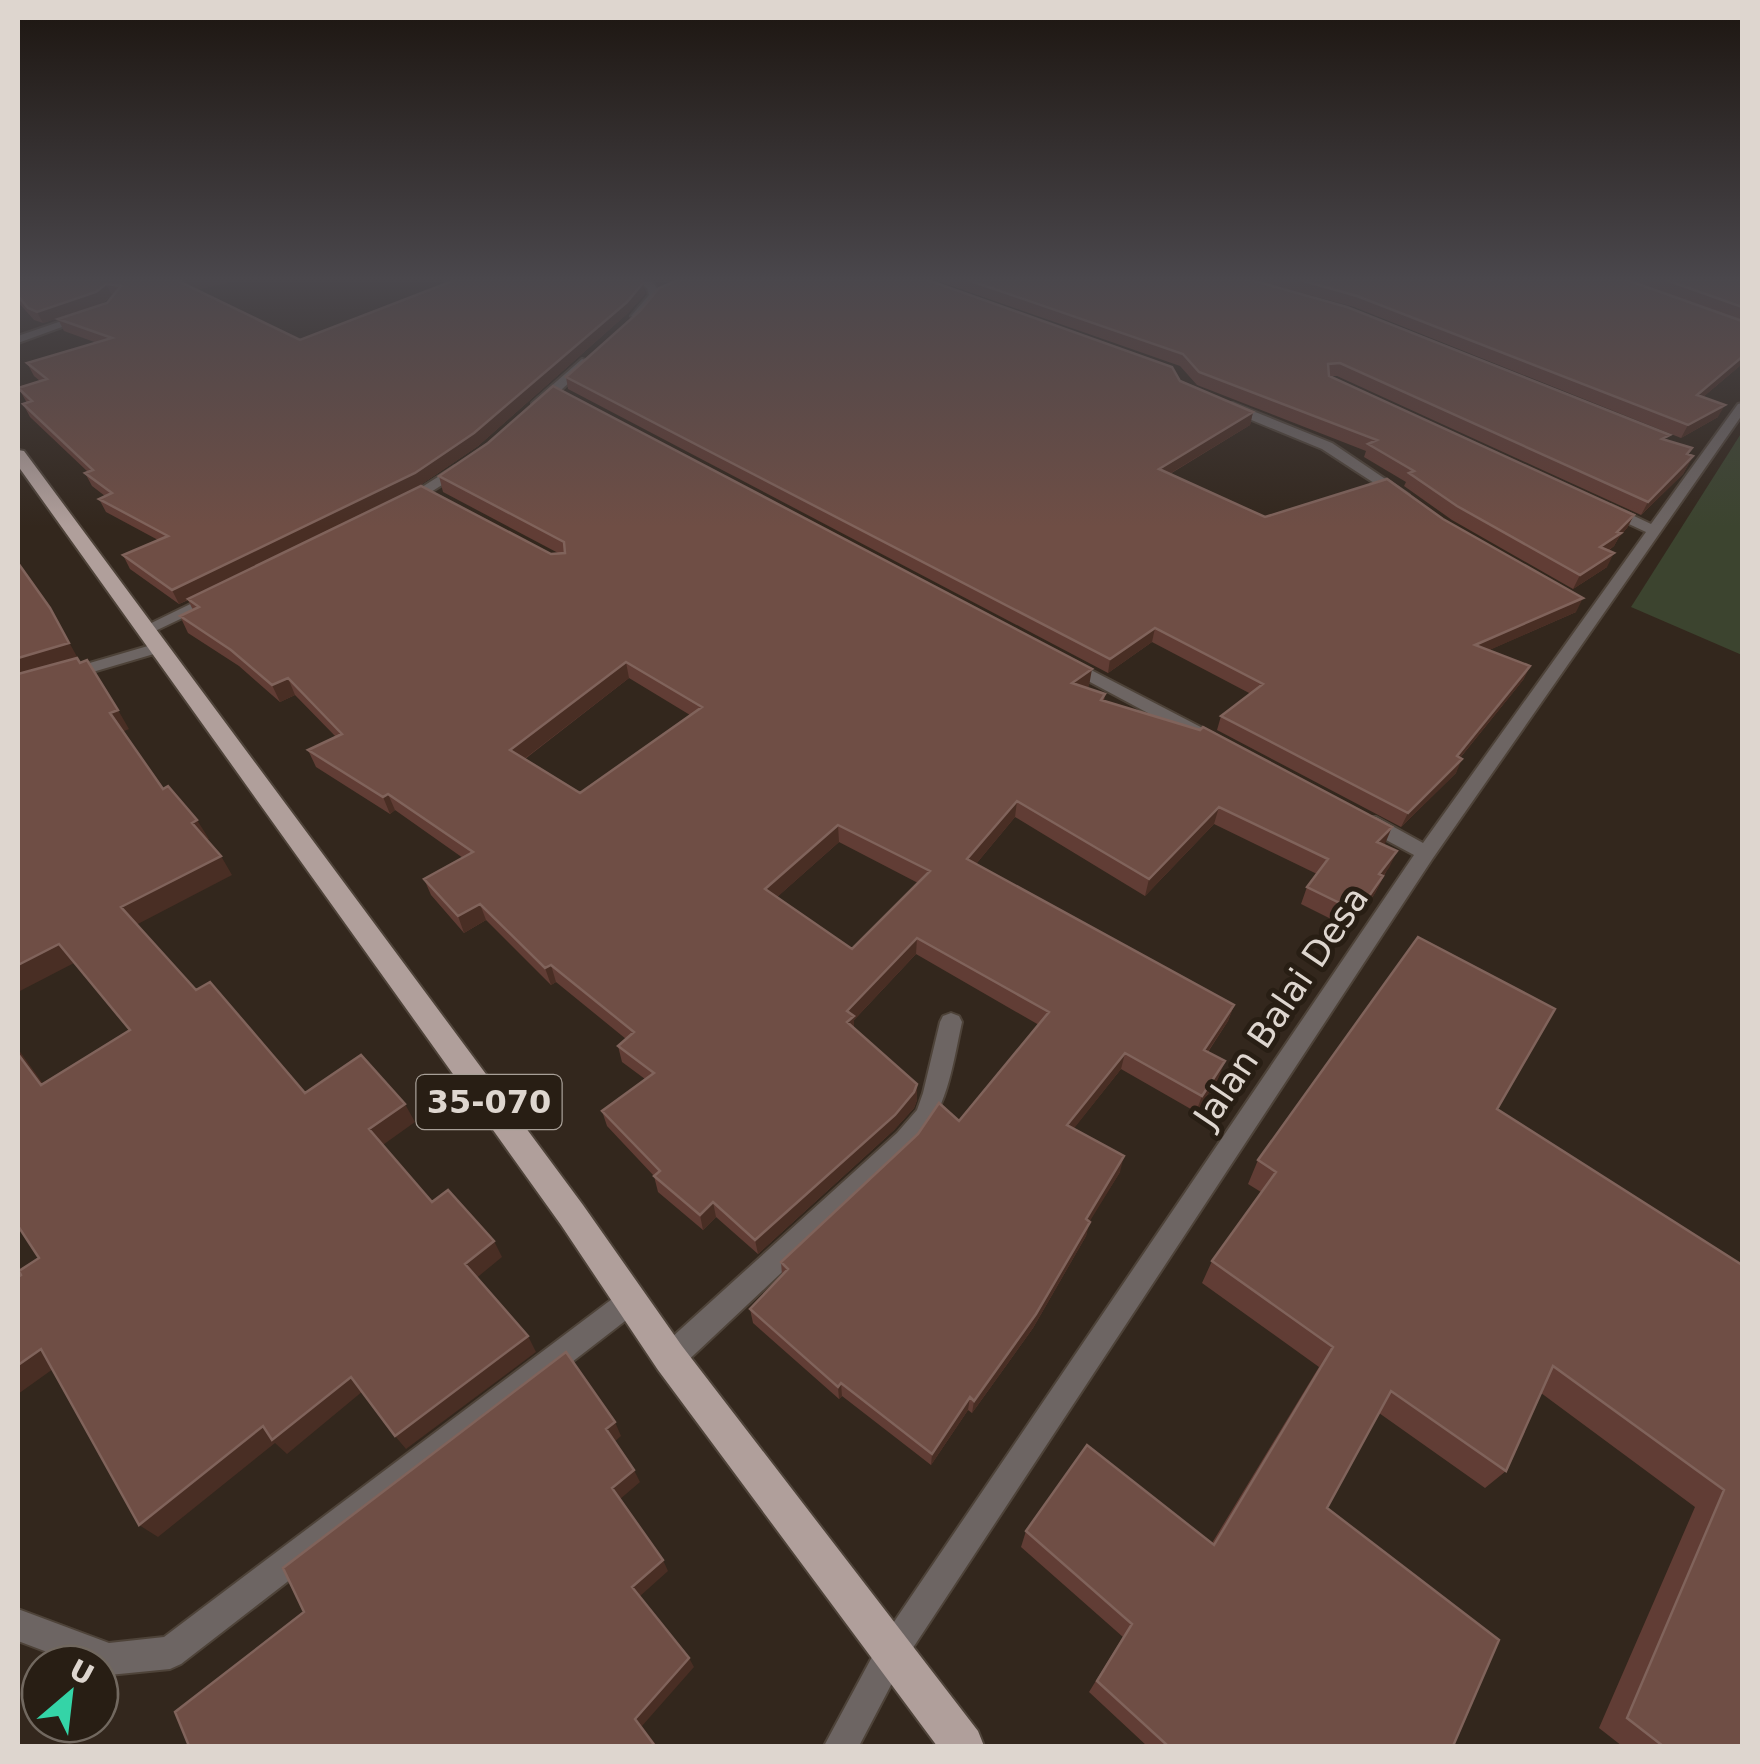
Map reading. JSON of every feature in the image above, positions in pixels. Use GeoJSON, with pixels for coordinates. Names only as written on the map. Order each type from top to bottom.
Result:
{"type":"FeatureCollection","features":[{"type":"Feature","properties":{"kind":"main road","name":"35-070"},"geometry":{"type":"LineString","coordinates":[[18,455],[572,1215],[670,1358],[890,1655],[963,1746]]}},
{"type":"Feature","properties":{"kind":"street"},"geometry":{"type":"LineString","coordinates":[[527,413],[586,362]]}},
{"type":"Feature","properties":{"kind":"street"},"geometry":{"type":"LineString","coordinates":[[554,392],[571,401]]}},
{"type":"Feature","properties":{"kind":"street"},"geometry":{"type":"LineString","coordinates":[[1212,399],[1350,458],[1416,506]]}},
{"type":"Feature","properties":{"kind":"street","name":"Jalan Balai Desa"},"geometry":{"type":"LineString","coordinates":[[842,1746],[890,1655],[1588,608],[1654,530],[1699,453],[1742,408]]}},
{"type":"Feature","properties":{"kind":"street"},"geometry":{"type":"LineString","coordinates":[[395,508],[470,462]]}},
{"type":"Feature","properties":{"kind":"street"},"geometry":{"type":"LineString","coordinates":[[426,492],[443,501]]}},
{"type":"Feature","properties":{"kind":"street"},"geometry":{"type":"LineString","coordinates":[[1582,498],[1654,530]]}},
{"type":"Feature","properties":{"kind":"street"},"geometry":{"type":"LineString","coordinates":[[18,689],[152,639],[232,589]]}},
{"type":"Feature","properties":{"kind":"street"},"geometry":{"type":"LineString","coordinates":[[1060,659],[1234,751]]}},
{"type":"Feature","properties":{"kind":"street"},"geometry":{"type":"LineString","coordinates":[[1356,816],[1426,853]]}},
{"type":"Feature","properties":{"kind":"street"},"geometry":{"type":"LineString","coordinates":[[670,1358],[906,1140],[926,1116],[952,1022]]}},
{"type":"Feature","properties":{"kind":"street"},"geometry":{"type":"LineString","coordinates":[[18,1625],[109,1659],[170,1654],[630,1302]]}},
{"type":"Feature","properties":{"kind":"green space"},"geometry":{"type":"Polygon","coordinates":[[[1742,432],[1742,655],[1631,607],[1742,432]]]}},
{"type":"Feature","properties":{"kind":"building"},"geometry":{"type":"Polygon","coordinates":[[[557,362],[474,433],[415,473],[172,590],[123,555],[168,536],[99,499],[112,493],[85,473],[93,470],[23,404],[32,401],[18,388],[47,379],[27,363],[557,362]]]}},
{"type":"Feature","properties":{"kind":"building"},"geometry":{"type":"Polygon","coordinates":[[[582,362],[1159,362],[1172,367],[1180,381],[1253,412],[1159,469],[1265,517],[1387,479],[1443,519],[1583,598],[1475,645],[1530,666],[1457,756],[1462,759],[1408,813],[1221,716],[1263,684],[1155,628],[1110,659],[566,377],[582,362]]]}},
{"type":"Feature","properties":{"kind":"building"},"geometry":{"type":"Polygon","coordinates":[[[1190,362],[1487,362],[1670,435],[1662,439],[1692,448],[1687,454],[1693,456],[1648,502],[1340,363],[1328,364],[1329,376],[1634,515],[1617,532],[1621,533],[1600,547],[1614,553],[1580,575],[1457,506],[1409,473],[1414,471],[1368,444],[1377,440],[1199,372],[1190,362]]]}},
{"type":"Feature","properties":{"kind":"building"},"geometry":{"type":"Polygon","coordinates":[[[1527,362],[1736,362],[1697,395],[1725,405],[1688,425],[1527,362]]]}},
{"type":"Feature","properties":{"kind":"building"},"geometry":{"type":"Polygon","coordinates":[[[553,386],[1092,669],[1072,683],[1105,694],[1101,700],[1200,730],[1203,727],[1392,827],[1377,842],[1397,851],[1358,912],[1307,887],[1328,859],[1219,807],[1149,879],[1017,801],[967,859],[1234,1005],[1204,1050],[1225,1061],[1202,1096],[1125,1053],[1067,1125],[1124,1156],[1036,1314],[974,1401],[970,1397],[932,1454],[841,1383],[838,1387],[750,1309],[788,1269],[781,1262],[918,1134],[939,1103],[959,1121],[1049,1012],[917,938],[847,1011],[854,1016],[847,1022],[917,1084],[914,1092],[895,1115],[755,1240],[713,1202],[700,1215],[654,1176],[660,1171],[602,1111],[654,1073],[618,1046],[634,1032],[551,965],[545,968],[480,904],[458,916],[424,879],[473,852],[388,794],[383,797],[308,750],[342,734],[288,678],[272,685],[231,650],[180,616],[199,607],[188,599],[421,486],[551,554],[565,553],[564,542],[439,476],[488,443],[553,386]],[[626,662],[510,750],[580,793],[702,707],[626,662]],[[838,825],[765,889],[852,949],[930,871],[838,825]]]}},
{"type":"Feature","properties":{"kind":"building"},"geometry":{"type":"Polygon","coordinates":[[[18,563],[69,643],[18,658],[18,563]]]}},
{"type":"Feature","properties":{"kind":"building"},"geometry":{"type":"Polygon","coordinates":[[[77,658],[80,663],[87,660],[118,710],[110,713],[163,789],[168,786],[197,820],[192,823],[221,856],[121,907],[196,990],[210,982],[305,1093],[361,1055],[405,1104],[369,1129],[432,1202],[448,1190],[494,1241],[465,1264],[528,1336],[395,1436],[351,1377],[272,1440],[263,1426],[139,1525],[41,1349],[18,1365],[19,1271],[39,1258],[18,1226],[18,1054],[41,1085],[130,1030],[59,944],[18,965],[18,674],[77,658]]]}},
{"type":"Feature","properties":{"kind":"building"},"geometry":{"type":"Polygon","coordinates":[[[1418,937],[1555,1009],[1497,1109],[1742,1265],[1742,1746],[1663,1746],[1627,1718],[1724,1490],[1553,1366],[1506,1471],[1391,1391],[1327,1508],[1499,1640],[1453,1746],[1168,1746],[1097,1681],[1132,1624],[1026,1531],[1087,1445],[1214,1545],[1333,1347],[1212,1261],[1276,1172],[1258,1160],[1418,937]]]}},
{"type":"Feature","properties":{"kind":"building"},"geometry":{"type":"Polygon","coordinates":[[[566,1352],[615,1422],[606,1429],[634,1470],[612,1488],[663,1560],[632,1587],[689,1658],[635,1719],[655,1746],[189,1746],[175,1712],[304,1612],[283,1568],[566,1352]]]}}]}
